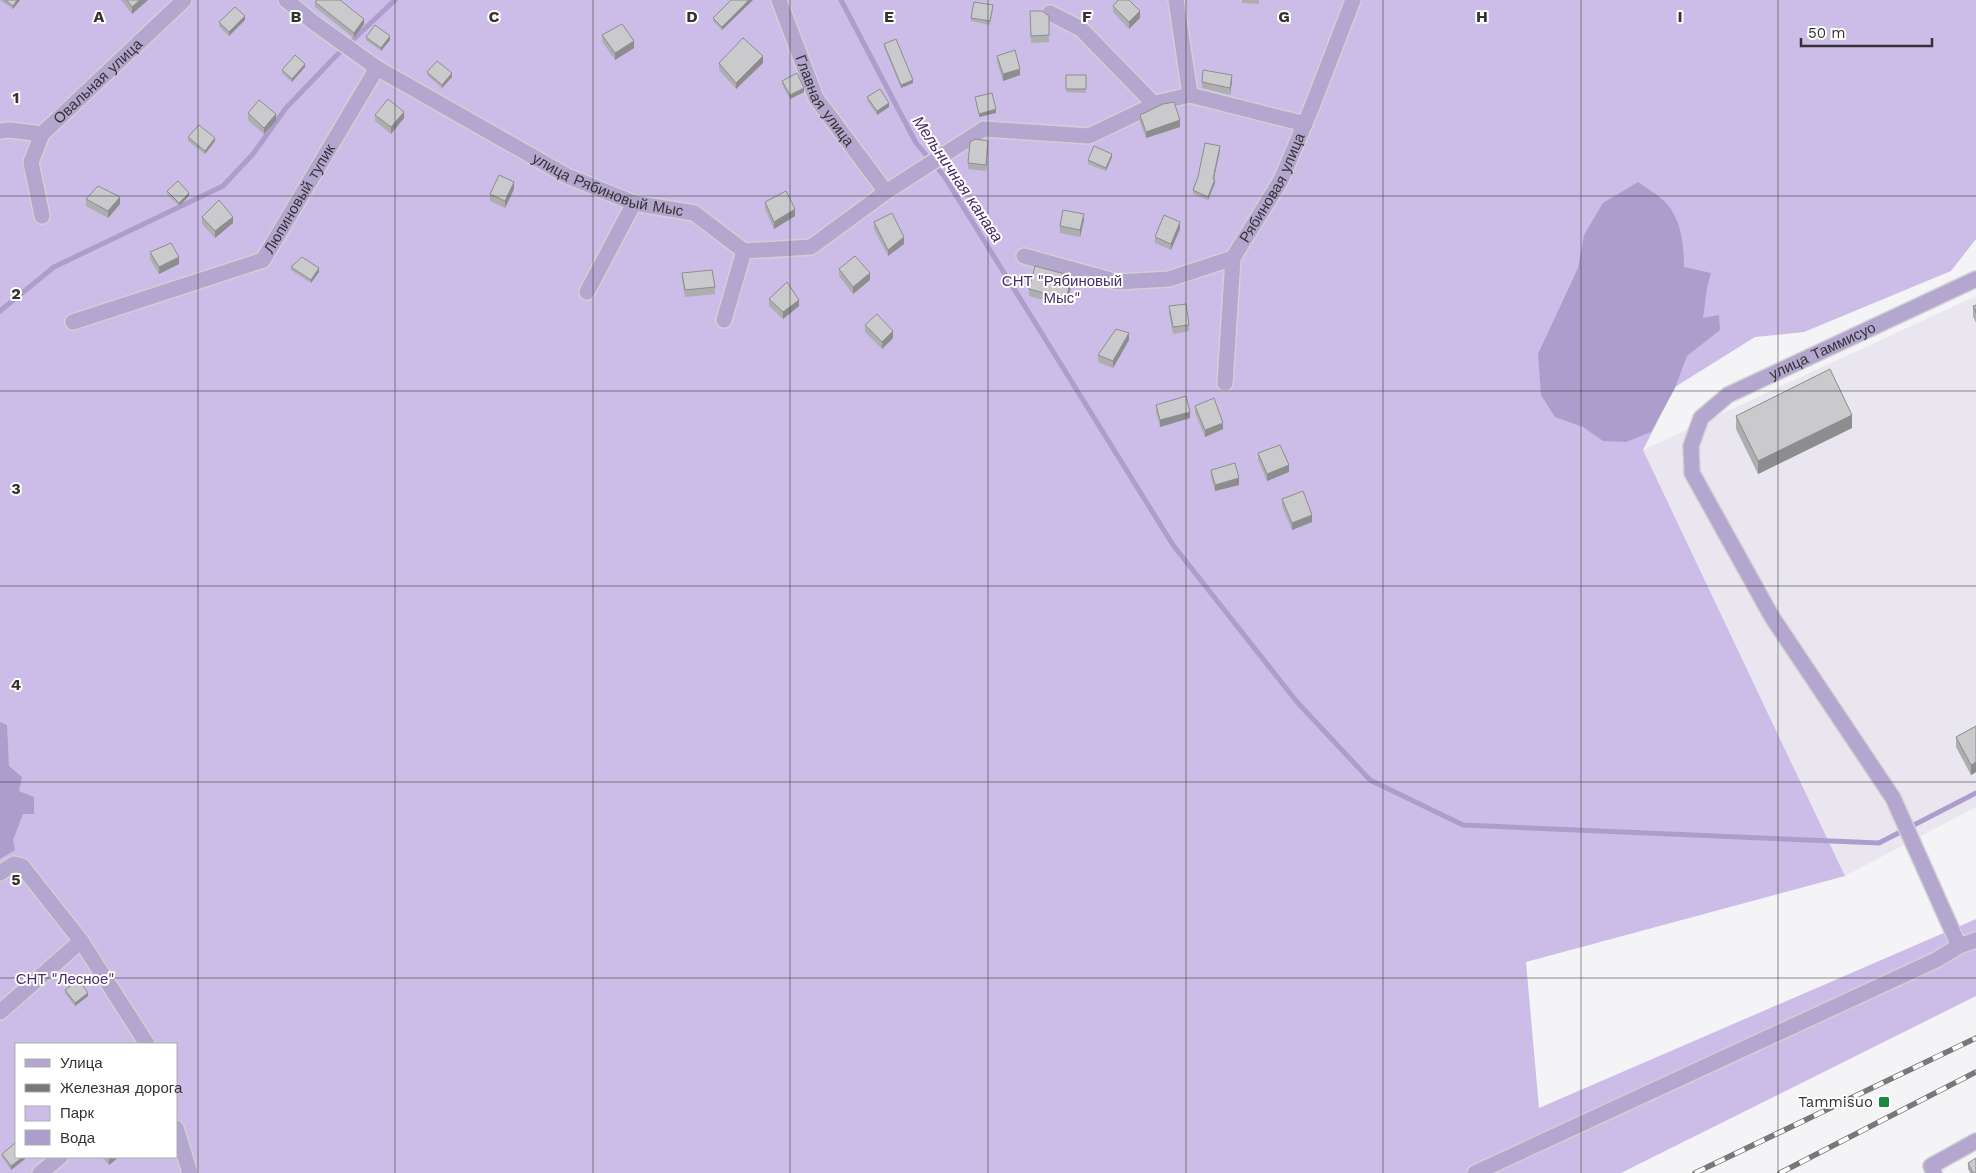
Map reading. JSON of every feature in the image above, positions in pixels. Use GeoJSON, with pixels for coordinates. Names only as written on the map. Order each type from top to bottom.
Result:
{"type":"FeatureCollection","features":[{"type":"Feature","properties":{"kind":"street","name":"Овальная улица"},"geometry":{"type":"LineString","coordinates":[[0,131],[10,130],[42,134],[184,0]]}},
{"type":"Feature","properties":{"kind":"street","name":"улица Рябиновый Мыс"},"geometry":{"type":"LineString","coordinates":[[286,0],[377,68],[567,176],[634,203],[694,213],[744,251]]}},
{"type":"Feature","properties":{"kind":"street","name":"Главная улица"},"geometry":{"type":"LineString","coordinates":[[779,0],[816,98],[886,192]]}},
{"type":"Feature","properties":{"kind":"street"},"geometry":{"type":"LineString","coordinates":[[1176,0],[1190,95]]}},
{"type":"Feature","properties":{"kind":"street","name":"Рябиновая улица"},"geometry":{"type":"LineString","coordinates":[[1225,383],[1233,258],[1280,180],[1354,0]]}},
{"type":"Feature","properties":{"kind":"street"},"geometry":{"type":"LineString","coordinates":[[1050,13],[1081,29],[1155,104]]}},
{"type":"Feature","properties":{"kind":"street","name":"Люпиновый тупик"},"geometry":{"type":"LineString","coordinates":[[73,322],[262,260],[377,68]]}},
{"type":"Feature","properties":{"kind":"street"},"geometry":{"type":"LineString","coordinates":[[724,320],[744,251],[811,247],[886,192],[984,129],[1089,136],[1155,104],[1190,95],[1304,124]]}},
{"type":"Feature","properties":{"kind":"street"},"geometry":{"type":"LineString","coordinates":[[42,134],[31,162],[42,216]]}},
{"type":"Feature","properties":{"kind":"street"},"geometry":{"type":"LineString","coordinates":[[587,292],[634,203]]}},
{"type":"Feature","properties":{"kind":"street"},"geometry":{"type":"LineString","coordinates":[[1024,256],[1118,282],[1169,279],[1233,258]]}},
{"type":"Feature","properties":{"kind":"street","name":"улица Таммисуо"},"geometry":{"type":"LineString","coordinates":[[1959,946],[1893,798],[1772,617],[1692,474],[1691,446],[1701,418],[1728,395],[1976,280]]}},
{"type":"Feature","properties":{"kind":"street"},"geometry":{"type":"LineString","coordinates":[[0,873],[14,864],[22,866],[81,940],[146,1043]]}},
{"type":"Feature","properties":{"kind":"street"},"geometry":{"type":"LineString","coordinates":[[0,1012],[81,940]]}},
{"type":"Feature","properties":{"kind":"street"},"geometry":{"type":"LineString","coordinates":[[1475,1173],[1936,960],[1959,946],[1976,940]]}},
{"type":"Feature","properties":{"kind":"street"},"geometry":{"type":"LineString","coordinates":[[178,1134],[190,1173]]}},
{"type":"Feature","properties":{"kind":"street"},"geometry":{"type":"LineString","coordinates":[[1934,1173],[1931,1166],[1976,1141]]}},
{"type":"Feature","properties":{"kind":"street"},"geometry":{"type":"LineString","coordinates":[[40,1173],[59,1158]]}},
{"type":"Feature","properties":{"kind":"shaded area"},"geometry":{"type":"Polygon","coordinates":[[[1976,296],[1976,807],[1845,876],[1643,450],[1976,296]]]}},
{"type":"Feature","properties":{"kind":"green space"},"geometry":{"type":"Polygon","coordinates":[[[0,0],[1976,0],[1976,239],[1951,271],[1804,332],[1755,337],[1675,387],[1643,450],[1845,876],[1526,962],[1539,1108],[1976,919],[1976,996],[1621,1173],[0,1173],[0,0]]]}},
{"type":"Feature","properties":{"kind":"water"},"geometry":{"type":"Polygon","coordinates":[[[1638,182],[1661,198],[1670,207],[1680,231],[1684,267],[1711,273],[1703,318],[1719,315],[1720,330],[1687,356],[1675,388],[1651,432],[1626,442],[1603,441],[1583,427],[1555,417],[1541,395],[1538,354],[1578,268],[1584,235],[1603,203],[1638,182]]]}},
{"type":"Feature","properties":{"kind":"water"},"geometry":{"type":"Polygon","coordinates":[[[0,722],[7,725],[9,766],[22,777],[19,791],[34,797],[34,814],[23,814],[13,840],[15,850],[0,859],[0,722]]]}},
{"type":"Feature","properties":{"kind":"building"},"geometry":{"type":"Polygon","coordinates":[[[5,0],[17,0],[13,6],[5,0]]]}},
{"type":"Feature","properties":{"kind":"building"},"geometry":{"type":"Polygon","coordinates":[[[127,0],[140,0],[132,7],[127,0]]]}},
{"type":"Feature","properties":{"kind":"building"},"geometry":{"type":"Polygon","coordinates":[[[317,0],[340,0],[364,19],[354,33],[315,2],[317,0]]]}},
{"type":"Feature","properties":{"kind":"building"},"geometry":{"type":"Polygon","coordinates":[[[731,0],[749,0],[722,27],[713,18],[731,0]]]}},
{"type":"Feature","properties":{"kind":"building"},"geometry":{"type":"Polygon","coordinates":[[[1118,0],[1129,0],[1140,11],[1129,22],[1113,6],[1118,0]]]}},
{"type":"Feature","properties":{"kind":"building"},"geometry":{"type":"Polygon","coordinates":[[[974,2],[993,5],[990,21],[971,18],[974,2]]]}},
{"type":"Feature","properties":{"kind":"building"},"geometry":{"type":"Polygon","coordinates":[[[235,7],[245,16],[229,32],[219,22],[235,7]]]}},
{"type":"Feature","properties":{"kind":"building"},"geometry":{"type":"Polygon","coordinates":[[[1030,11],[1042,11],[1049,16],[1049,35],[1031,36],[1030,11]]]}},
{"type":"Feature","properties":{"kind":"building"},"geometry":{"type":"Polygon","coordinates":[[[622,24],[634,41],[615,53],[602,35],[622,24]]]}},
{"type":"Feature","properties":{"kind":"building"},"geometry":{"type":"Polygon","coordinates":[[[375,25],[390,36],[381,48],[366,37],[375,25]]]}},
{"type":"Feature","properties":{"kind":"building"},"geometry":{"type":"Polygon","coordinates":[[[743,38],[763,56],[736,83],[719,63],[743,38]]]}},
{"type":"Feature","properties":{"kind":"building"},"geometry":{"type":"Polygon","coordinates":[[[896,39],[913,80],[901,85],[884,44],[896,39]]]}},
{"type":"Feature","properties":{"kind":"building"},"geometry":{"type":"Polygon","coordinates":[[[1015,50],[1020,69],[1003,74],[997,56],[1015,50]]]}},
{"type":"Feature","properties":{"kind":"building"},"geometry":{"type":"Polygon","coordinates":[[[295,55],[305,64],[292,79],[282,70],[295,55]]]}},
{"type":"Feature","properties":{"kind":"building"},"geometry":{"type":"Polygon","coordinates":[[[437,61],[452,73],[442,85],[427,72],[437,61]]]}},
{"type":"Feature","properties":{"kind":"building"},"geometry":{"type":"Polygon","coordinates":[[[1203,70],[1232,75],[1230,88],[1202,82],[1203,70]]]}},
{"type":"Feature","properties":{"kind":"building"},"geometry":{"type":"Polygon","coordinates":[[[797,73],[804,88],[790,95],[782,81],[797,73]]]}},
{"type":"Feature","properties":{"kind":"building"},"geometry":{"type":"Polygon","coordinates":[[[1066,75],[1086,75],[1086,89],[1066,89],[1066,75]]]}},
{"type":"Feature","properties":{"kind":"building"},"geometry":{"type":"Polygon","coordinates":[[[880,89],[889,103],[877,111],[867,97],[880,89]]]}},
{"type":"Feature","properties":{"kind":"building"},"geometry":{"type":"Polygon","coordinates":[[[992,93],[996,109],[979,114],[975,97],[992,93]]]}},
{"type":"Feature","properties":{"kind":"building"},"geometry":{"type":"Polygon","coordinates":[[[388,99],[404,112],[391,127],[375,115],[388,99]]]}},
{"type":"Feature","properties":{"kind":"building"},"geometry":{"type":"Polygon","coordinates":[[[259,100],[276,114],[264,128],[248,113],[259,100]]]}},
{"type":"Feature","properties":{"kind":"building"},"geometry":{"type":"Polygon","coordinates":[[[1174,102],[1180,120],[1146,132],[1140,115],[1163,104],[1174,102]]]}},
{"type":"Feature","properties":{"kind":"building"},"geometry":{"type":"Polygon","coordinates":[[[199,125],[215,138],[205,151],[188,137],[199,125]]]}},
{"type":"Feature","properties":{"kind":"building"},"geometry":{"type":"Polygon","coordinates":[[[975,139],[988,141],[986,165],[968,163],[970,142],[975,139]]]}},
{"type":"Feature","properties":{"kind":"building"},"geometry":{"type":"Polygon","coordinates":[[[1205,143],[1220,146],[1213,179],[1215,179],[1208,197],[1193,190],[1198,177],[1205,143]]]}},
{"type":"Feature","properties":{"kind":"building"},"geometry":{"type":"Polygon","coordinates":[[[1094,146],[1112,154],[1106,168],[1088,160],[1094,146]]]}},
{"type":"Feature","properties":{"kind":"building"},"geometry":{"type":"Polygon","coordinates":[[[499,175],[514,182],[505,201],[490,194],[499,175]]]}},
{"type":"Feature","properties":{"kind":"building"},"geometry":{"type":"Polygon","coordinates":[[[178,181],[189,193],[179,203],[167,191],[178,181]]]}},
{"type":"Feature","properties":{"kind":"building"},"geometry":{"type":"Polygon","coordinates":[[[98,186],[120,197],[108,211],[86,199],[98,186]]]}},
{"type":"Feature","properties":{"kind":"building"},"geometry":{"type":"Polygon","coordinates":[[[786,191],[795,209],[774,222],[765,202],[786,191]]]}},
{"type":"Feature","properties":{"kind":"building"},"geometry":{"type":"Polygon","coordinates":[[[219,200],[233,217],[215,231],[202,217],[219,200]]]}},
{"type":"Feature","properties":{"kind":"building"},"geometry":{"type":"Polygon","coordinates":[[[1063,210],[1084,214],[1080,230],[1060,226],[1063,210]]]}},
{"type":"Feature","properties":{"kind":"building"},"geometry":{"type":"Polygon","coordinates":[[[892,213],[904,237],[888,250],[874,222],[892,213]]]}},
{"type":"Feature","properties":{"kind":"building"},"geometry":{"type":"Polygon","coordinates":[[[1164,215],[1180,222],[1171,244],[1155,237],[1164,215]]]}},
{"type":"Feature","properties":{"kind":"building"},"geometry":{"type":"Polygon","coordinates":[[[171,243],[179,257],[159,267],[150,252],[171,243]]]}},
{"type":"Feature","properties":{"kind":"building"},"geometry":{"type":"Polygon","coordinates":[[[855,256],[870,273],[853,287],[839,269],[855,256]]]}},
{"type":"Feature","properties":{"kind":"building"},"geometry":{"type":"Polygon","coordinates":[[[302,257],[319,268],[311,280],[291,267],[302,257]]]}},
{"type":"Feature","properties":{"kind":"building"},"geometry":{"type":"Polygon","coordinates":[[[1035,266],[1072,276],[1066,299],[1029,289],[1035,266]]]}},
{"type":"Feature","properties":{"kind":"building"},"geometry":{"type":"Polygon","coordinates":[[[712,270],[715,287],[685,290],[682,273],[712,270]]]}},
{"type":"Feature","properties":{"kind":"building"},"geometry":{"type":"Polygon","coordinates":[[[787,282],[799,300],[783,312],[769,299],[787,282]]]}},
{"type":"Feature","properties":{"kind":"building"},"geometry":{"type":"Polygon","coordinates":[[[1186,304],[1189,325],[1173,327],[1169,306],[1186,304]]]}},
{"type":"Feature","properties":{"kind":"building"},"geometry":{"type":"Polygon","coordinates":[[[877,314],[893,331],[882,342],[865,325],[877,314]]]}},
{"type":"Feature","properties":{"kind":"building"},"geometry":{"type":"Polygon","coordinates":[[[1116,329],[1129,333],[1113,361],[1098,355],[1116,329]]]}},
{"type":"Feature","properties":{"kind":"building"},"geometry":{"type":"Polygon","coordinates":[[[1830,369],[1852,415],[1758,461],[1736,416],[1830,369]]]}},
{"type":"Feature","properties":{"kind":"building"},"geometry":{"type":"Polygon","coordinates":[[[1186,396],[1190,412],[1160,420],[1156,405],[1186,396]]]}},
{"type":"Feature","properties":{"kind":"building"},"geometry":{"type":"Polygon","coordinates":[[[1214,398],[1223,423],[1205,430],[1195,406],[1214,398]]]}},
{"type":"Feature","properties":{"kind":"building"},"geometry":{"type":"Polygon","coordinates":[[[1280,445],[1289,465],[1267,474],[1258,453],[1280,445]]]}},
{"type":"Feature","properties":{"kind":"building"},"geometry":{"type":"Polygon","coordinates":[[[1235,463],[1239,478],[1215,485],[1211,470],[1235,463]]]}},
{"type":"Feature","properties":{"kind":"building"},"geometry":{"type":"Polygon","coordinates":[[[1303,491],[1312,515],[1292,523],[1282,499],[1303,491]]]}},
{"type":"Feature","properties":{"kind":"building"},"geometry":{"type":"Polygon","coordinates":[[[1976,726],[1976,762],[1971,765],[1956,737],[1976,726]]]}},
{"type":"Feature","properties":{"kind":"building"},"geometry":{"type":"Polygon","coordinates":[[[79,980],[88,993],[75,1003],[65,990],[79,980]]]}},
{"type":"Feature","properties":{"kind":"building"},"geometry":{"type":"Polygon","coordinates":[[[15,1143],[15,1158],[22,1158],[11,1166],[2,1154],[15,1143]]]}},
{"type":"Feature","properties":{"kind":"building"},"geometry":{"type":"Polygon","coordinates":[[[1976,1158],[1976,1173],[1973,1173],[1968,1163],[1976,1158]]]}},
{"type":"Feature","properties":{"kind":"waterway"},"geometry":{"type":"LineString","coordinates":[[0,311],[54,267],[223,186],[253,154],[286,108],[336,56],[395,0]]}},
{"type":"Feature","properties":{"kind":"waterway","name":"Мельничная канава"},"geometry":{"type":"LineString","coordinates":[[841,0],[916,143],[944,176],[1173,545],[1297,702],[1370,780],[1463,825],[1879,843],[1976,793]]}},
{"type":"Feature","properties":{"kind":"railway"},"geometry":{"type":"LineString","coordinates":[[1695,1173],[1976,1038]]}},
{"type":"Feature","properties":{"kind":"railway"},"geometry":{"type":"LineString","coordinates":[[1780,1173],[1976,1072]]}},
{"type":"Feature","properties":{"kind":"place","name":"Tammisuo"},"geometry":{"type":"Point","coordinates":[1884,1102]}},
{"type":"Feature","properties":{"kind":"park label","name":"СНТ \"Рябиновый Мыс\""},"geometry":{"type":"Point","coordinates":[1062,290]}},
{"type":"Feature","properties":{"kind":"park label","name":"СНТ \"Лесное\""},"geometry":{"type":"Point","coordinates":[65,979]}}]}
